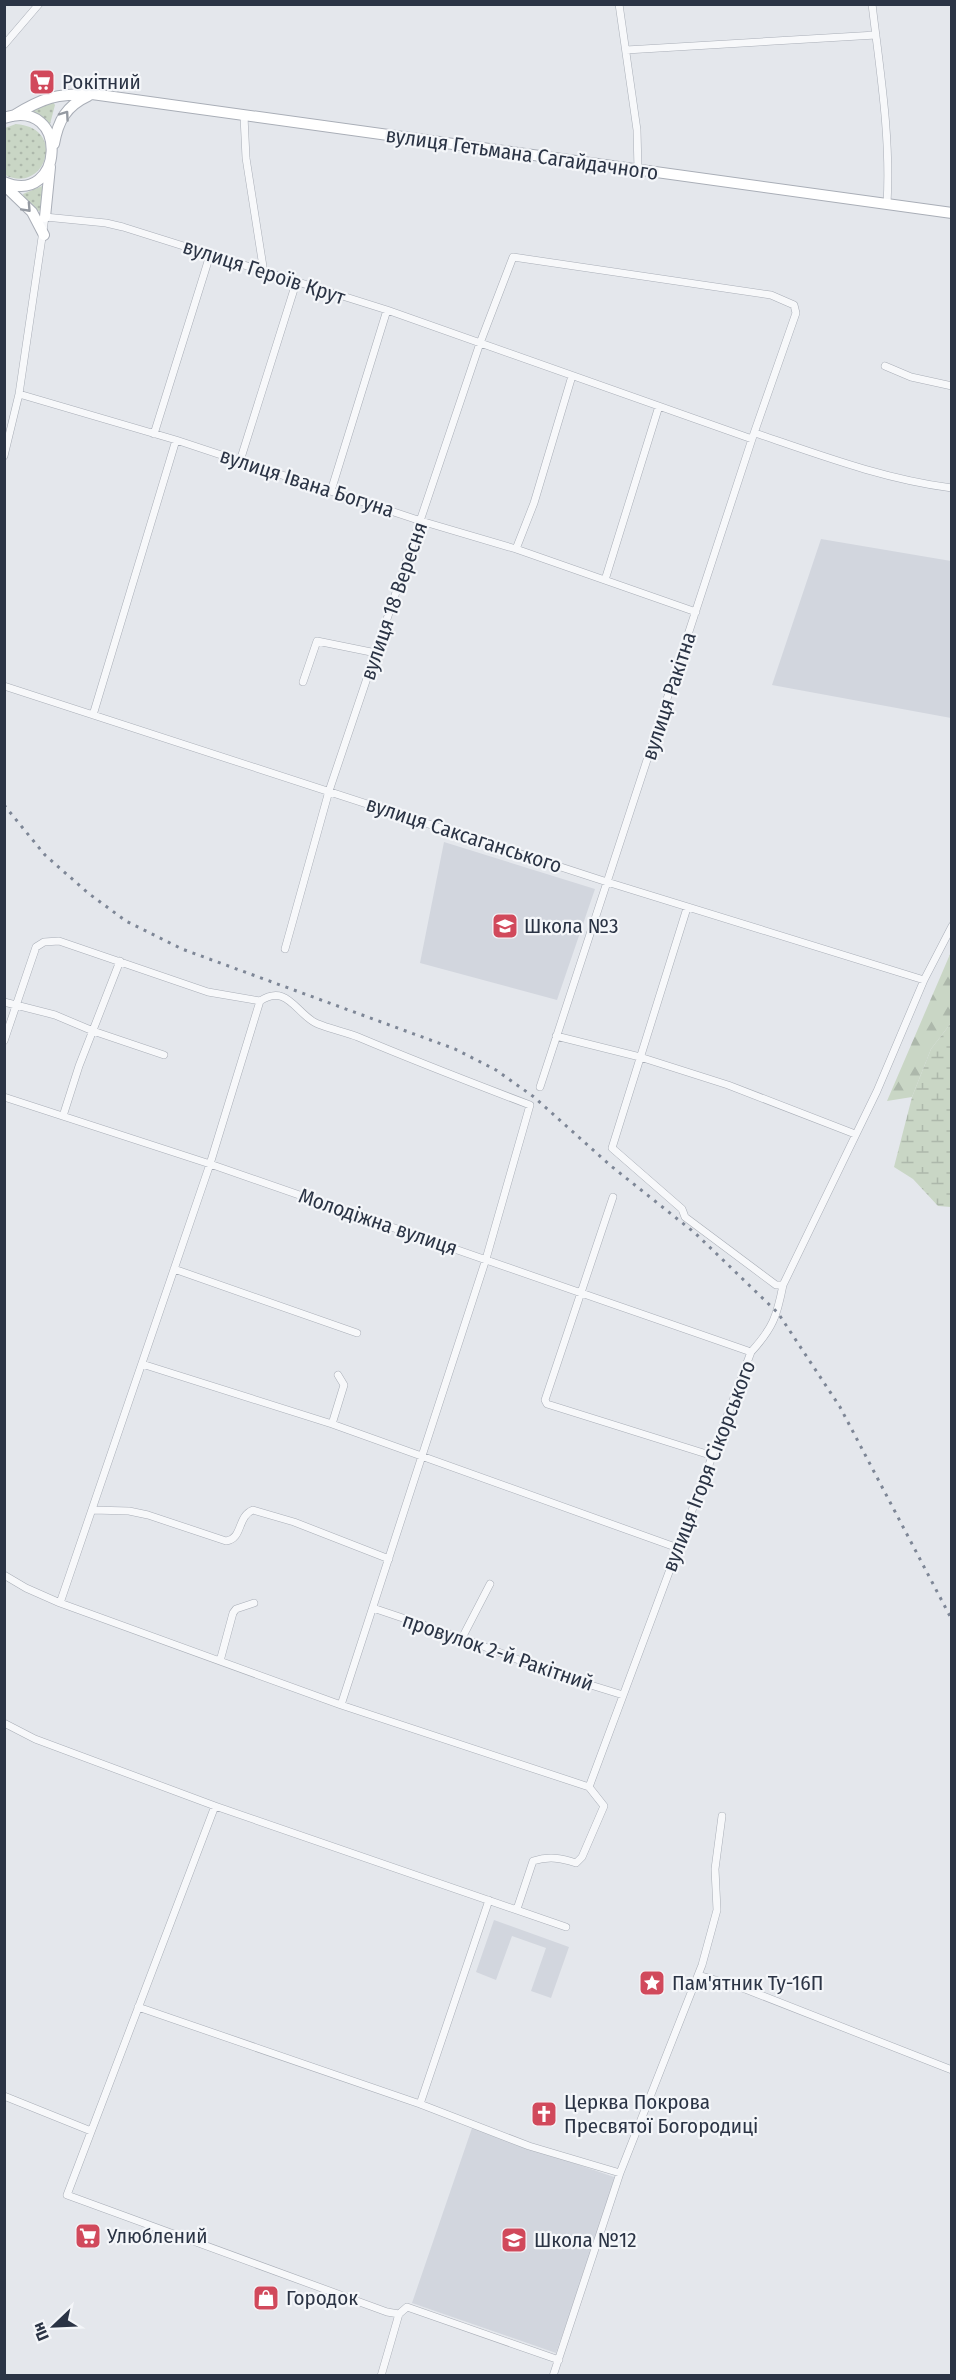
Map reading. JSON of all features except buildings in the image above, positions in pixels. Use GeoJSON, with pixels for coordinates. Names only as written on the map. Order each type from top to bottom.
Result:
{"type":"FeatureCollection","features":[{"type":"Feature","properties":{"kind":"main road","name":"вулиця Гетьмана Сагайдачного"},"geometry":{"type":"LineString","coordinates":[[9,117],[55,95],[92,94],[951,213]]}},
{"type":"Feature","properties":{"kind":"main road"},"geometry":{"type":"LineString","coordinates":[[45,217],[57,126],[65,112],[75,102],[92,94]]}},
{"type":"Feature","properties":{"kind":"main road"},"geometry":{"type":"LineString","coordinates":[[9,117],[24,116],[35,119],[51,136],[54,147]]}},
{"type":"Feature","properties":{"kind":"main road"},"geometry":{"type":"LineString","coordinates":[[4,184],[22,186],[33,182],[43,176],[50,166]]}},
{"type":"Feature","properties":{"kind":"main road"},"geometry":{"type":"LineString","coordinates":[[4,184],[32,212],[44,235]]}},
{"type":"Feature","properties":{"kind":"street"},"geometry":{"type":"LineString","coordinates":[[4,45],[39,4]]}},
{"type":"Feature","properties":{"kind":"street"},"geometry":{"type":"LineString","coordinates":[[619,4],[637,130],[638,170]]}},
{"type":"Feature","properties":{"kind":"street"},"geometry":{"type":"LineString","coordinates":[[872,4],[889,170],[887,204]]}},
{"type":"Feature","properties":{"kind":"street"},"geometry":{"type":"LineString","coordinates":[[626,50],[876,35]]}},
{"type":"Feature","properties":{"kind":"street"},"geometry":{"type":"LineString","coordinates":[[244,116],[246,159],[264,273]]}},
{"type":"Feature","properties":{"kind":"street"},"geometry":{"type":"LineString","coordinates":[[4,456],[19,394],[45,217]]}},
{"type":"Feature","properties":{"kind":"street","name":"вулиця Героїв Крут"},"geometry":{"type":"LineString","coordinates":[[45,217],[106,223],[387,310],[659,406],[754,436],[879,475],[951,488]]}},
{"type":"Feature","properties":{"kind":"street"},"geometry":{"type":"LineString","coordinates":[[154,434],[210,255]]}},
{"type":"Feature","properties":{"kind":"street","name":"вулиця 18 Вересня"},"geometry":{"type":"LineString","coordinates":[[285,949],[329,791],[480,343],[513,257],[771,295],[794,305]]}},
{"type":"Feature","properties":{"kind":"street"},"geometry":{"type":"LineString","coordinates":[[240,461],[296,283]]}},
{"type":"Feature","properties":{"kind":"street","name":"вулиця Ракітна"},"geometry":{"type":"LineString","coordinates":[[540,1087],[796,313],[794,305]]}},
{"type":"Feature","properties":{"kind":"street"},"geometry":{"type":"LineString","coordinates":[[331,490],[387,310]]}},
{"type":"Feature","properties":{"kind":"street"},"geometry":{"type":"LineString","coordinates":[[885,366],[911,377],[951,386]]}},
{"type":"Feature","properties":{"kind":"street"},"geometry":{"type":"LineString","coordinates":[[516,549],[534,503],[572,376]]}},
{"type":"Feature","properties":{"kind":"street","name":"вулиця Івана Богуна"},"geometry":{"type":"LineString","coordinates":[[19,394],[176,440],[516,549],[696,612]]}},
{"type":"Feature","properties":{"kind":"street"},"geometry":{"type":"LineString","coordinates":[[604,580],[659,406]]}},
{"type":"Feature","properties":{"kind":"street"},"geometry":{"type":"LineString","coordinates":[[93,715],[176,440]]}},
{"type":"Feature","properties":{"kind":"street"},"geometry":{"type":"LineString","coordinates":[[303,682],[318,641],[376,653]]}},
{"type":"Feature","properties":{"kind":"street","name":"вулиця Саксаганського"},"geometry":{"type":"LineString","coordinates":[[4,686],[687,908],[924,980]]}},
{"type":"Feature","properties":{"kind":"street"},"geometry":{"type":"LineString","coordinates":[[687,908],[612,1148],[682,1209],[685,1217],[776,1286],[783,1285]]}},
{"type":"Feature","properties":{"kind":"street","name":"вулиця Ігоря Сікорського"},"geometry":{"type":"LineString","coordinates":[[589,1787],[751,1352],[766,1335],[778,1313],[783,1285],[877,1091],[924,980],[951,926]]}},
{"type":"Feature","properties":{"kind":"street"},"geometry":{"type":"LineString","coordinates":[[4,1041],[36,947],[44,942],[58,941],[208,992],[260,1001]]}},
{"type":"Feature","properties":{"kind":"street"},"geometry":{"type":"LineString","coordinates":[[63,1116],[120,962]]}},
{"type":"Feature","properties":{"kind":"street"},"geometry":{"type":"LineString","coordinates":[[60,1603],[210,1164],[260,1001],[268,996],[279,995],[296,1005],[315,1023],[339,1029],[530,1105],[486,1259],[341,1705]]}},
{"type":"Feature","properties":{"kind":"street"},"geometry":{"type":"LineString","coordinates":[[4,1002],[55,1015],[93,1031],[164,1055]]}},
{"type":"Feature","properties":{"kind":"street"},"geometry":{"type":"LineString","coordinates":[[556,1036],[640,1057],[728,1085],[855,1134]]}},
{"type":"Feature","properties":{"kind":"street","name":"Молодіжна вулиця"},"geometry":{"type":"LineString","coordinates":[[4,1097],[210,1164],[751,1352]]}},
{"type":"Feature","properties":{"kind":"street"},"geometry":{"type":"LineString","coordinates":[[613,1197],[545,1400],[547,1404],[712,1456]]}},
{"type":"Feature","properties":{"kind":"street"},"geometry":{"type":"LineString","coordinates":[[174,1269],[357,1333]]}},
{"type":"Feature","properties":{"kind":"street"},"geometry":{"type":"LineString","coordinates":[[142,1364],[332,1424],[678,1548]]}},
{"type":"Feature","properties":{"kind":"street"},"geometry":{"type":"LineString","coordinates":[[338,1375],[344,1385]]}},
{"type":"Feature","properties":{"kind":"street"},"geometry":{"type":"LineString","coordinates":[[332,1424],[344,1385],[351,1381]]}},
{"type":"Feature","properties":{"kind":"street"},"geometry":{"type":"LineString","coordinates":[[93,1510],[129,1510],[226,1541],[235,1537],[243,1517],[252,1510],[294,1522],[389,1559]]}},
{"type":"Feature","properties":{"kind":"street"},"geometry":{"type":"LineString","coordinates":[[4,1575],[60,1603],[341,1705],[589,1787],[604,1806],[582,1857],[576,1863],[559,1857],[544,1857],[533,1861],[517,1909]]}},
{"type":"Feature","properties":{"kind":"street"},"geometry":{"type":"LineString","coordinates":[[462,1638],[490,1584]]}},
{"type":"Feature","properties":{"kind":"street"},"geometry":{"type":"LineString","coordinates":[[220,1661],[233,1613],[236,1609],[254,1603]]}},
{"type":"Feature","properties":{"kind":"street","name":"провулок 2-й Ракітний"},"geometry":{"type":"LineString","coordinates":[[373,1608],[462,1638],[555,1674],[623,1695]]}},
{"type":"Feature","properties":{"kind":"street"},"geometry":{"type":"LineString","coordinates":[[4,1723],[35,1739],[215,1806],[566,1927]]}},
{"type":"Feature","properties":{"kind":"street"},"geometry":{"type":"LineString","coordinates":[[215,1806],[67,2195],[345,2297],[399,2314]]}},
{"type":"Feature","properties":{"kind":"street"},"geometry":{"type":"LineString","coordinates":[[553,2376],[620,2173],[699,1975],[717,1910],[715,1869],[722,1816]]}},
{"type":"Feature","properties":{"kind":"street"},"geometry":{"type":"LineString","coordinates":[[420,2103],[489,1900]]}},
{"type":"Feature","properties":{"kind":"street"},"geometry":{"type":"LineString","coordinates":[[699,1975],[740,1988],[951,2070]]}},
{"type":"Feature","properties":{"kind":"street"},"geometry":{"type":"LineString","coordinates":[[138,2007],[420,2103],[529,2146],[620,2173]]}},
{"type":"Feature","properties":{"kind":"street"},"geometry":{"type":"LineString","coordinates":[[4,2096],[91,2131]]}},
{"type":"Feature","properties":{"kind":"street"},"geometry":{"type":"LineString","coordinates":[[381,2376],[399,2314],[407,2307],[559,2360]]}},
{"type":"Feature","properties":{"kind":"shaded area"},"geometry":{"type":"Polygon","coordinates":[[[821,539],[951,561],[951,718],[772,685],[821,539]]]}},
{"type":"Feature","properties":{"kind":"shaded area","name":"Школа №3"},"geometry":{"type":"Polygon","coordinates":[[[444,842],[595,889],[557,1000],[420,963],[444,842]]]}},
{"type":"Feature","properties":{"kind":"shaded area"},"geometry":{"type":"Polygon","coordinates":[[[494,1920],[569,1947],[551,1998],[531,1991],[546,1948],[512,1936],[496,1980],[476,1972],[494,1920]]]}},
{"type":"Feature","properties":{"kind":"shaded area","name":"Школа №12"},"geometry":{"type":"Polygon","coordinates":[[[472,2128],[617,2178],[556,2353],[412,2303],[472,2128]]]}},
{"type":"Feature","properties":{"kind":"green space"},"geometry":{"type":"Polygon","coordinates":[[[53,102],[55,105],[50,124],[31,112],[32,109],[53,102]]]}},
{"type":"Feature","properties":{"kind":"green space"},"geometry":{"type":"Polygon","coordinates":[[[16,124],[32,128],[42,136],[46,147],[45,158],[40,169],[31,176],[19,179],[5,175],[5,128],[16,124]]]}},
{"type":"Feature","properties":{"kind":"green space"},"geometry":{"type":"Polygon","coordinates":[[[42,186],[44,188],[41,210],[38,211],[23,194],[42,186]]]}},
{"type":"Feature","properties":{"kind":"green space"},"geometry":{"type":"Polygon","coordinates":[[[951,952],[951,1023],[931,1049],[912,1097],[887,1101],[951,952]]]}},
{"type":"Feature","properties":{"kind":"green space"},"geometry":{"type":"Polygon","coordinates":[[[951,1023],[951,1207],[938,1206],[913,1179],[894,1167],[912,1097],[931,1049],[951,1023]]]}},
{"type":"Feature","properties":{"kind":"railway"},"geometry":{"type":"LineString","coordinates":[[4,805],[45,855],[88,893],[126,921],[182,949],[455,1049],[496,1070],[534,1097],[611,1166],[695,1233],[778,1313],[840,1407],[952,1620]]}},
{"type":"Feature","properties":{"kind":"place","name":"Рокітний"},"geometry":{"type":"Point","coordinates":[42,82]}},
{"type":"Feature","properties":{"kind":"place","name":"Школа №3"},"geometry":{"type":"Point","coordinates":[505,926]}},
{"type":"Feature","properties":{"kind":"place","name":"Пам'ятник Ту-16П"},"geometry":{"type":"Point","coordinates":[652,1983]}},
{"type":"Feature","properties":{"kind":"place","name":"Церква Покрова Пресвятої Богородиці"},"geometry":{"type":"Point","coordinates":[544,2114]}},
{"type":"Feature","properties":{"kind":"place","name":"Улюблений"},"geometry":{"type":"Point","coordinates":[88,2236]}},
{"type":"Feature","properties":{"kind":"place","name":"Школа №12"},"geometry":{"type":"Point","coordinates":[514,2240]}},
{"type":"Feature","properties":{"kind":"place","name":"Городок"},"geometry":{"type":"Point","coordinates":[266,2298]}}]}
